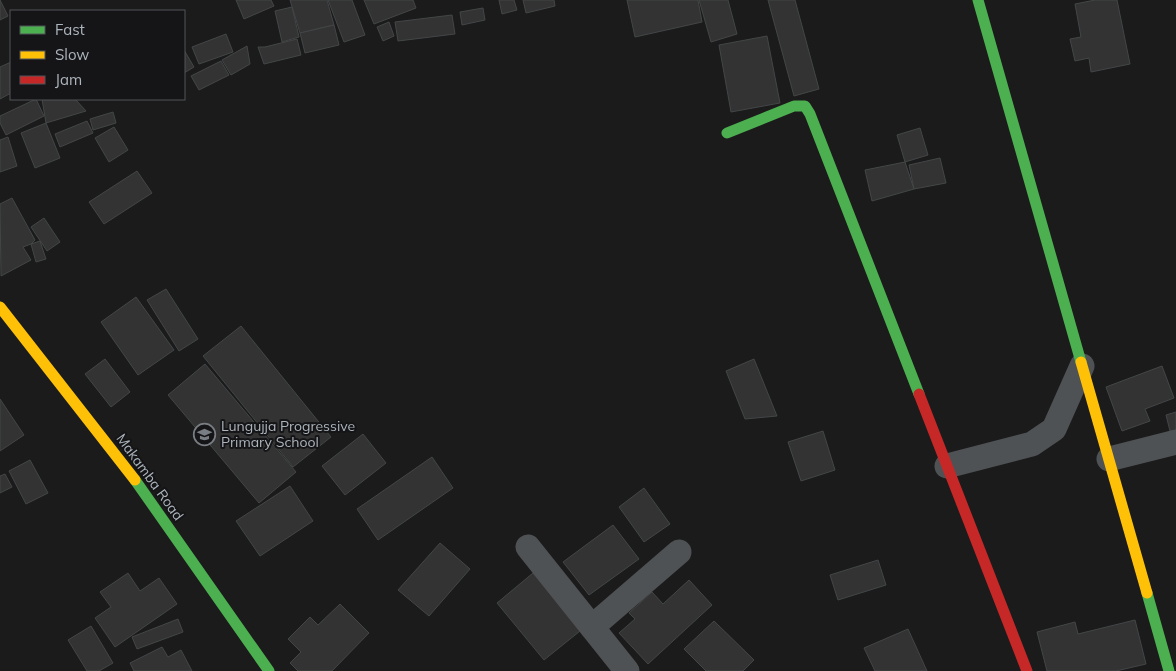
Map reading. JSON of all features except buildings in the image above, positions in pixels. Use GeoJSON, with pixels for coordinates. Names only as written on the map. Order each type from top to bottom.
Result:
{"type":"FeatureCollection","features":[{"type":"Feature","properties":{"kind":"street"},"geometry":{"type":"LineString","coordinates":[[978,0],[1169,671]]}},
{"type":"Feature","properties":{"kind":"street"},"geometry":{"type":"LineString","coordinates":[[727,134],[794,106],[805,106],[810,114],[1027,671]]}},
{"type":"Feature","properties":{"kind":"street","name":"Makamba Road"},"geometry":{"type":"LineString","coordinates":[[0,307],[122,462],[269,671]]}},
{"type":"Feature","properties":{"kind":"street"},"geometry":{"type":"LineString","coordinates":[[947,466],[1032,444],[1054,429],[1082,366]]}},
{"type":"Feature","properties":{"kind":"street"},"geometry":{"type":"LineString","coordinates":[[1108,459],[1176,442]]}},
{"type":"Feature","properties":{"kind":"street"},"geometry":{"type":"LineString","coordinates":[[528,546],[627,671]]}},
{"type":"Feature","properties":{"kind":"street"},"geometry":{"type":"LineString","coordinates":[[592,627],[679,552]]}},
{"type":"Feature","properties":{"kind":"traffic: fast"},"geometry":{"type":"LineString","coordinates":[[978,0],[1081,362]]}},
{"type":"Feature","properties":{"kind":"traffic: fast"},"geometry":{"type":"LineString","coordinates":[[727,133],[794,106],[805,106],[810,114],[919,394]]}},
{"type":"Feature","properties":{"kind":"traffic: fast"},"geometry":{"type":"LineString","coordinates":[[135,480],[269,671]]}},
{"type":"Feature","properties":{"kind":"traffic: fast"},"geometry":{"type":"LineString","coordinates":[[1147,593],[1169,671]]}},
{"type":"Feature","properties":{"kind":"traffic: slow"},"geometry":{"type":"LineString","coordinates":[[0,307],[135,480]]}},
{"type":"Feature","properties":{"kind":"traffic: slow"},"geometry":{"type":"LineString","coordinates":[[1081,362],[1147,593]]}},
{"type":"Feature","properties":{"kind":"traffic: jam"},"geometry":{"type":"LineString","coordinates":[[919,394],[1027,671]]}},
{"type":"Feature","properties":{"kind":"place","name":"Lungujja Progressive Primary School"},"geometry":{"type":"Point","coordinates":[205,434]}}]}
